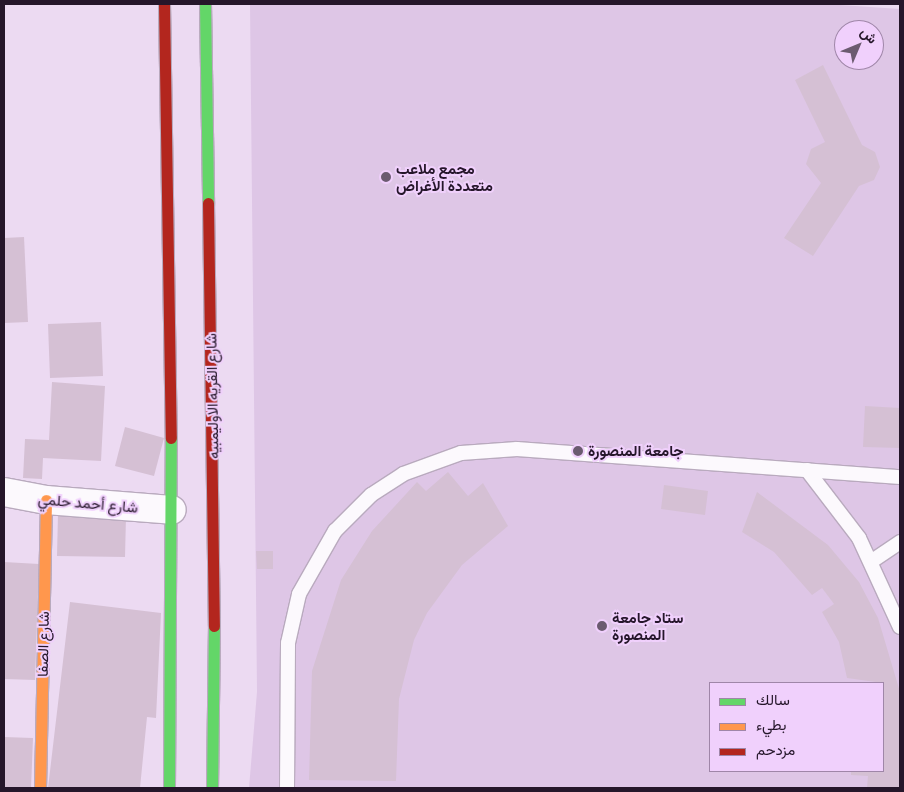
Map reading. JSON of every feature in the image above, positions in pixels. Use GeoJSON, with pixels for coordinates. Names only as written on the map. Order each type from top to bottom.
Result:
{"type":"FeatureCollection","features":[{"type":"Feature","properties":{"kind":"main road"},"geometry":{"type":"LineString","coordinates":[[164,4],[172,510],[169,788]]}},
{"type":"Feature","properties":{"kind":"main road","name":"شارع القريه الاوليمبيه"},"geometry":{"type":"LineString","coordinates":[[205,4],[215,589],[212,788]]}},
{"type":"Feature","properties":{"kind":"main road","name":"شارع الصفا"},"geometry":{"type":"LineString","coordinates":[[40,788],[46,500]]}},
{"type":"Feature","properties":{"kind":"street","name":"شارع أحمد حلمي"},"geometry":{"type":"LineString","coordinates":[[4,492],[46,500],[172,510]]}},
{"type":"Feature","properties":{"kind":"lane"},"geometry":{"type":"LineString","coordinates":[[286,788],[288,643],[299,594],[335,531],[392,481],[441,458],[490,450],[900,477]]}},
{"type":"Feature","properties":{"kind":"lane"},"geometry":{"type":"LineString","coordinates":[[807,470],[843,514],[872,561],[900,628]]}},
{"type":"Feature","properties":{"kind":"lane"},"geometry":{"type":"LineString","coordinates":[[872,561],[900,542]]}},
{"type":"Feature","properties":{"kind":"shaded area","name":"جامعة المنصورة"},"geometry":{"type":"Polygon","coordinates":[[[250,4],[825,4],[900,9],[900,788],[249,788],[257,692],[250,4]]]}},
{"type":"Feature","properties":{"kind":"building"},"geometry":{"type":"Polygon","coordinates":[[[823,65],[862,145],[875,152],[880,167],[874,180],[859,186],[813,256],[784,238],[821,183],[806,164],[811,149],[825,142],[795,80],[823,65]]]}},
{"type":"Feature","properties":{"kind":"building"},"geometry":{"type":"Polygon","coordinates":[[[24,237],[28,322],[4,323],[4,238],[24,237]]]}},
{"type":"Feature","properties":{"kind":"building"},"geometry":{"type":"Polygon","coordinates":[[[101,322],[103,376],[50,378],[48,324],[101,322]]]}},
{"type":"Feature","properties":{"kind":"building"},"geometry":{"type":"Polygon","coordinates":[[[52,382],[105,386],[101,461],[43,458],[42,479],[23,478],[25,439],[49,440],[52,382]]]}},
{"type":"Feature","properties":{"kind":"building"},"geometry":{"type":"Polygon","coordinates":[[[865,406],[900,408],[900,448],[863,447],[865,406]]]}},
{"type":"Feature","properties":{"kind":"building"},"geometry":{"type":"Polygon","coordinates":[[[125,427],[164,438],[154,476],[115,466],[125,427]]]}},
{"type":"Feature","properties":{"kind":"building"},"geometry":{"type":"Polygon","coordinates":[[[448,472],[468,496],[483,483],[508,526],[462,565],[427,613],[414,640],[399,699],[396,781],[309,780],[312,671],[341,580],[372,531],[417,482],[426,491],[448,472]]]}},
{"type":"Feature","properties":{"kind":"building"},"geometry":{"type":"Polygon","coordinates":[[[664,485],[708,491],[705,515],[661,509],[664,485]]]}},
{"type":"Feature","properties":{"kind":"building"},"geometry":{"type":"Polygon","coordinates":[[[757,492],[828,545],[859,582],[878,618],[900,692],[900,788],[867,788],[868,776],[851,775],[851,772],[884,772],[884,682],[847,678],[839,642],[822,612],[834,604],[822,588],[812,595],[774,552],[742,532],[757,492]]]}},
{"type":"Feature","properties":{"kind":"building"},"geometry":{"type":"Polygon","coordinates":[[[58,514],[126,516],[125,557],[57,556],[58,514]]]}},
{"type":"Feature","properties":{"kind":"building"},"geometry":{"type":"Polygon","coordinates":[[[256,551],[273,551],[273,569],[257,569],[256,551]]]}},
{"type":"Feature","properties":{"kind":"building"},"geometry":{"type":"Polygon","coordinates":[[[4,562],[39,564],[35,680],[4,679],[4,562]]]}},
{"type":"Feature","properties":{"kind":"building"},"geometry":{"type":"Polygon","coordinates":[[[70,602],[161,613],[156,718],[147,717],[140,788],[48,788],[70,602]]]}},
{"type":"Feature","properties":{"kind":"building"},"geometry":{"type":"Polygon","coordinates":[[[4,737],[33,738],[31,788],[4,788],[4,737]]]}},
{"type":"Feature","properties":{"kind":"traffic: fast"},"geometry":{"type":"LineString","coordinates":[[205,4],[208,203]]}},
{"type":"Feature","properties":{"kind":"traffic: fast"},"geometry":{"type":"LineString","coordinates":[[169,788],[171,438]]}},
{"type":"Feature","properties":{"kind":"traffic: fast"},"geometry":{"type":"LineString","coordinates":[[212,788],[214,626]]}},
{"type":"Feature","properties":{"kind":"traffic: slow"},"geometry":{"type":"LineString","coordinates":[[40,788],[46,500]]}},
{"type":"Feature","properties":{"kind":"traffic: jam"},"geometry":{"type":"LineString","coordinates":[[164,4],[171,438]]}},
{"type":"Feature","properties":{"kind":"traffic: jam"},"geometry":{"type":"LineString","coordinates":[[208,203],[214,626]]}},
{"type":"Feature","properties":{"kind":"place","name":"مجمع ملاعب متعددة الأغراض"},"geometry":{"type":"Point","coordinates":[386,177]}},
{"type":"Feature","properties":{"kind":"place","name":"جامعة المنصورة"},"geometry":{"type":"Point","coordinates":[578,451]}},
{"type":"Feature","properties":{"kind":"place","name":"ستاد جامعة المنصورة"},"geometry":{"type":"Point","coordinates":[602,626]}}]}
